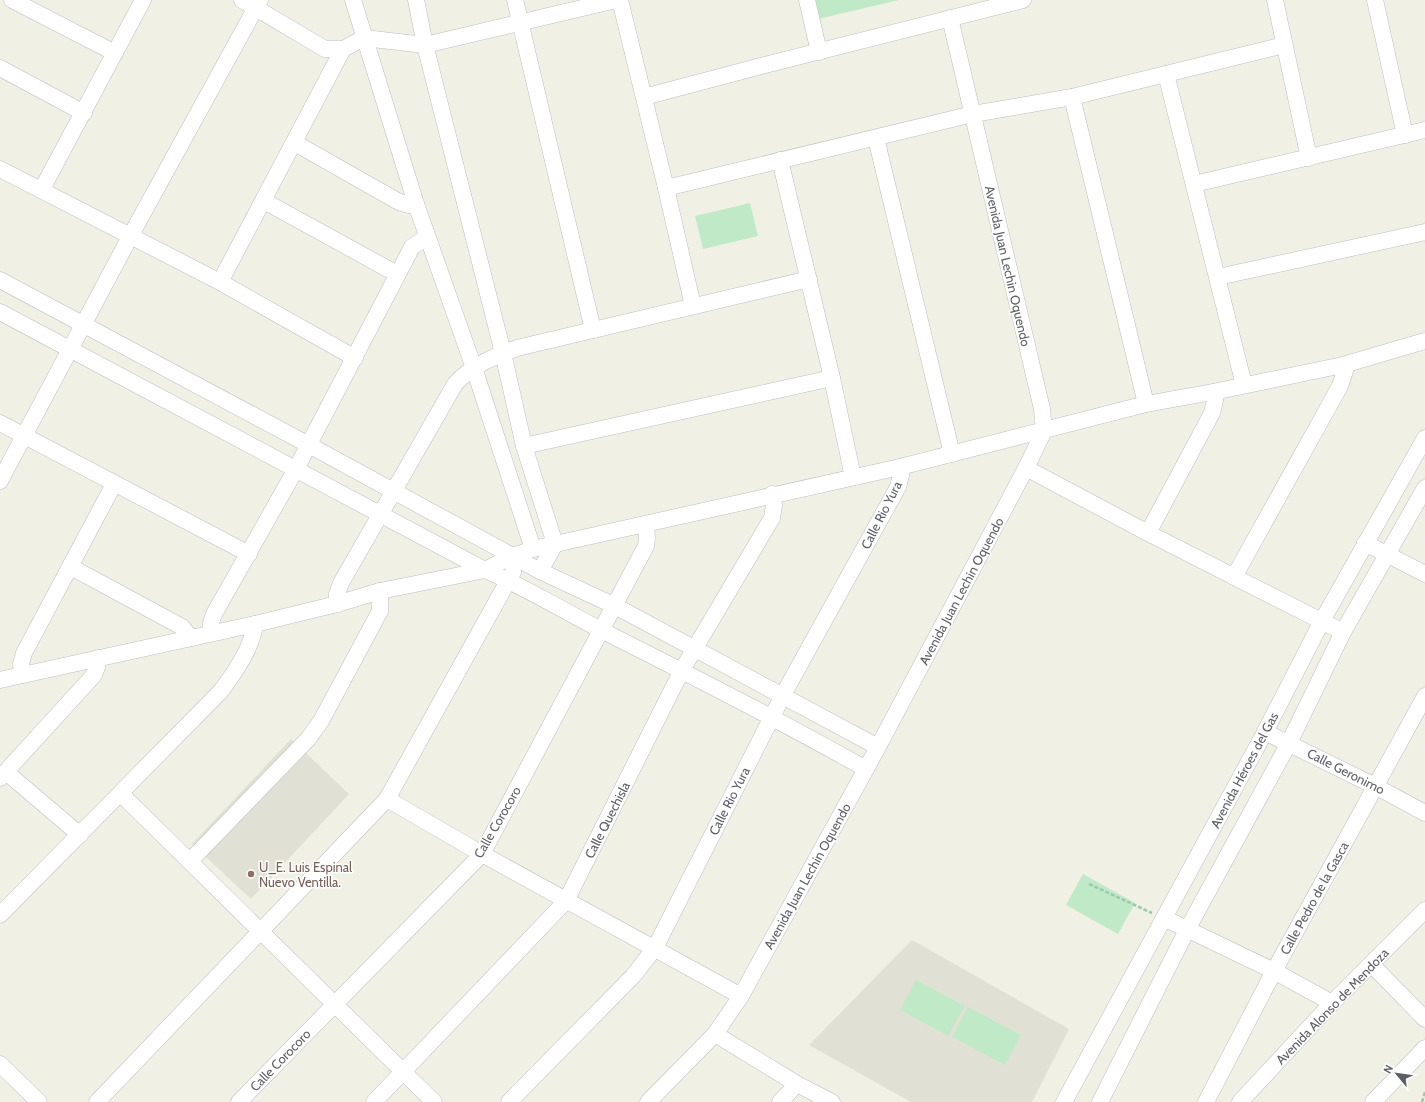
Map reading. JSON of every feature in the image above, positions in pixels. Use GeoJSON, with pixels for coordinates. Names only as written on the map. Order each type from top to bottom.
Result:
{"type":"FeatureCollection","features":[{"type":"Feature","properties":{"kind":"street"},"geometry":{"type":"LineString","coordinates":[[12,0],[115,53]]}},
{"type":"Feature","properties":{"kind":"street"},"geometry":{"type":"LineString","coordinates":[[42,189],[84,113],[143,0]]}},
{"type":"Feature","properties":{"kind":"street"},"geometry":{"type":"LineString","coordinates":[[242,0],[258,4],[326,49],[343,49],[364,38],[425,45],[616,0]]}},
{"type":"Feature","properties":{"kind":"street"},"geometry":{"type":"LineString","coordinates":[[353,0],[416,204],[474,368],[533,549]]}},
{"type":"Feature","properties":{"kind":"street"},"geometry":{"type":"LineString","coordinates":[[416,0],[425,45],[503,353],[524,446],[555,544],[540,571]]}},
{"type":"Feature","properties":{"kind":"street"},"geometry":{"type":"LineString","coordinates":[[515,0],[593,330]]}},
{"type":"Feature","properties":{"kind":"street"},"geometry":{"type":"LineString","coordinates":[[620,0],[693,306]]}},
{"type":"Feature","properties":{"kind":"street"},"geometry":{"type":"LineString","coordinates":[[807,0],[819,52]]}},
{"type":"Feature","properties":{"kind":"street"},"geometry":{"type":"LineString","coordinates":[[644,97],[1023,0]]}},
{"type":"Feature","properties":{"kind":"street"},"geometry":{"type":"LineString","coordinates":[[1275,0],[1309,158]]}},
{"type":"Feature","properties":{"kind":"street"},"geometry":{"type":"LineString","coordinates":[[1375,0],[1405,135]]}},
{"type":"Feature","properties":{"kind":"street"},"geometry":{"type":"LineString","coordinates":[[0,481],[131,235],[258,4]]}},
{"type":"Feature","properties":{"kind":"street","name":"Avenida Juan Lechin Oquendo"},"geometry":{"type":"LineString","coordinates":[[648,1102],[715,1034],[741,996],[878,747],[1026,468],[1044,431],[1042,409],[950,18]]}},
{"type":"Feature","properties":{"kind":"street"},"geometry":{"type":"LineString","coordinates":[[666,188],[973,114],[1072,97],[1284,45]]}},
{"type":"Feature","properties":{"kind":"street"},"geometry":{"type":"LineString","coordinates":[[220,282],[295,143],[343,49]]}},
{"type":"Feature","properties":{"kind":"street"},"geometry":{"type":"LineString","coordinates":[[0,68],[84,113]]}},
{"type":"Feature","properties":{"kind":"street"},"geometry":{"type":"LineString","coordinates":[[1166,74],[1218,276],[1244,385]]}},
{"type":"Feature","properties":{"kind":"street"},"geometry":{"type":"LineString","coordinates":[[1072,97],[1146,404]]}},
{"type":"Feature","properties":{"kind":"street"},"geometry":{"type":"LineString","coordinates":[[1194,184],[1425,130]]}},
{"type":"Feature","properties":{"kind":"street"},"geometry":{"type":"LineString","coordinates":[[876,138],[952,454]]}},
{"type":"Feature","properties":{"kind":"street"},"geometry":{"type":"LineString","coordinates":[[295,143],[400,202],[408,205],[416,204]]}},
{"type":"Feature","properties":{"kind":"street"},"geometry":{"type":"LineString","coordinates":[[780,160],[832,378],[853,477]]}},
{"type":"Feature","properties":{"kind":"street"},"geometry":{"type":"LineString","coordinates":[[0,168],[220,282],[355,358]]}},
{"type":"Feature","properties":{"kind":"street"},"geometry":{"type":"LineString","coordinates":[[264,201],[397,274]]}},
{"type":"Feature","properties":{"kind":"street"},"geometry":{"type":"LineString","coordinates":[[1218,276],[1425,232]]}},
{"type":"Feature","properties":{"kind":"street"},"geometry":{"type":"LineString","coordinates":[[212,632],[211,623],[214,614],[309,445],[397,274],[412,247],[427,237]]}},
{"type":"Feature","properties":{"kind":"street"},"geometry":{"type":"LineString","coordinates":[[337,604],[341,584],[461,376],[503,353],[517,348],[809,279]]}},
{"type":"Feature","properties":{"kind":"street"},"geometry":{"type":"LineString","coordinates":[[0,280],[309,445],[540,571],[615,606],[878,747]]}},
{"type":"Feature","properties":{"kind":"street"},"geometry":{"type":"LineString","coordinates":[[0,312],[600,630],[682,670],[772,717],[866,769]]}},
{"type":"Feature","properties":{"kind":"street"},"geometry":{"type":"LineString","coordinates":[[0,680],[191,638],[212,632],[255,624],[337,604],[380,591],[486,570],[516,558],[533,549],[646,525],[772,494],[900,467],[1146,404],[1213,392],[1342,364],[1425,342]]}},
{"type":"Feature","properties":{"kind":"street"},"geometry":{"type":"LineString","coordinates":[[1234,577],[1340,386],[1345,371],[1342,364]]}},
{"type":"Feature","properties":{"kind":"street"},"geometry":{"type":"LineString","coordinates":[[524,446],[832,378]]}},
{"type":"Feature","properties":{"kind":"street"},"geometry":{"type":"LineString","coordinates":[[1148,533],[1212,413],[1216,401],[1213,392]]}},
{"type":"Feature","properties":{"kind":"street"},"geometry":{"type":"LineString","coordinates":[[0,423],[248,554]]}},
{"type":"Feature","properties":{"kind":"street","name":"Avenida Héroes del Gas"},"geometry":{"type":"LineString","coordinates":[[1070,1100],[1164,918],[1265,732],[1322,621],[1425,438]]}},
{"type":"Feature","properties":{"kind":"street","name":"Calle Rio Yura"},"geometry":{"type":"LineString","coordinates":[[509,1102],[633,976],[655,948],[783,695],[898,487],[901,475],[900,467]]}},
{"type":"Feature","properties":{"kind":"street"},"geometry":{"type":"LineString","coordinates":[[1026,468],[1148,533],[1343,632]]}},
{"type":"Feature","properties":{"kind":"street"},"geometry":{"type":"LineString","coordinates":[[22,675],[21,664],[24,653],[114,484]]}},
{"type":"Feature","properties":{"kind":"street","name":"Avenida Héroes del Gas"},"geometry":{"type":"LineString","coordinates":[[1100,1102],[1188,928],[1289,743],[1343,632],[1425,488]]}},
{"type":"Feature","properties":{"kind":"street","name":"Calle Quechisla"},"geometry":{"type":"LineString","coordinates":[[374,1102],[566,901],[682,670],[772,518],[774,505],[772,494]]}},
{"type":"Feature","properties":{"kind":"street","name":"Calle Corocoro"},"geometry":{"type":"LineString","coordinates":[[239,1102],[482,854],[646,546],[648,538],[646,525]]}},
{"type":"Feature","properties":{"kind":"street"},"geometry":{"type":"LineString","coordinates":[[1365,543],[1425,574]]}},
{"type":"Feature","properties":{"kind":"street"},"geometry":{"type":"LineString","coordinates":[[97,1102],[387,800],[508,580],[516,558]]}},
{"type":"Feature","properties":{"kind":"street"},"geometry":{"type":"LineString","coordinates":[[70,567],[182,627],[191,638]]}},
{"type":"Feature","properties":{"kind":"street"},"geometry":{"type":"LineString","coordinates":[[191,860],[308,739],[321,721],[380,611],[380,591]]}},
{"type":"Feature","properties":{"kind":"street"},"geometry":{"type":"LineString","coordinates":[[0,915],[221,691],[237,668],[254,633],[255,624]]}},
{"type":"Feature","properties":{"kind":"street"},"geometry":{"type":"LineString","coordinates":[[80,835],[3,775],[94,675],[98,658]]}},
{"type":"Feature","properties":{"kind":"street","name":"Calle Pedro de la Gasca"},"geometry":{"type":"LineString","coordinates":[[1206,1102],[1274,971],[1425,696]]}},
{"type":"Feature","properties":{"kind":"street","name":"Calle Geronimo"},"geometry":{"type":"LineString","coordinates":[[1265,732],[1375,786],[1425,813]]}},
{"type":"Feature","properties":{"kind":"street"},"geometry":{"type":"LineString","coordinates":[[121,794],[191,860],[334,1005],[434,1102]]}},
{"type":"Feature","properties":{"kind":"street"},"geometry":{"type":"LineString","coordinates":[[387,800],[566,901],[741,996]]}},
{"type":"Feature","properties":{"kind":"street","name":"Avenida Alonso de Mendoza"},"geometry":{"type":"LineString","coordinates":[[1240,1102],[1332,1003],[1372,965],[1425,910]]}},
{"type":"Feature","properties":{"kind":"street"},"geometry":{"type":"LineString","coordinates":[[1164,918],[1188,928],[1274,971],[1332,1003]]}},
{"type":"Feature","properties":{"kind":"street"},"geometry":{"type":"LineString","coordinates":[[1372,965],[1425,1019]]}},
{"type":"Feature","properties":{"kind":"street"},"geometry":{"type":"LineString","coordinates":[[715,1034],[797,1084],[832,1102]]}},
{"type":"Feature","properties":{"kind":"street"},"geometry":{"type":"LineString","coordinates":[[1373,1102],[1425,1048]]}},
{"type":"Feature","properties":{"kind":"street"},"geometry":{"type":"LineString","coordinates":[[0,1064],[39,1102]]}},
{"type":"Feature","properties":{"kind":"street"},"geometry":{"type":"LineString","coordinates":[[780,1102],[797,1084]]}},
{"type":"Feature","properties":{"kind":"path"},"geometry":{"type":"LineString","coordinates":[[1089,884],[1164,918]]}},
{"type":"Feature","properties":{"kind":"path"},"geometry":{"type":"LineString","coordinates":[[1422,1102],[1425,1092]]}},
{"type":"Feature","properties":{"kind":"shaded area"},"geometry":{"type":"Polygon","coordinates":[[[291,739],[349,794],[251,899],[192,844],[291,739]]]}},
{"type":"Feature","properties":{"kind":"shaded area"},"geometry":{"type":"Polygon","coordinates":[[[912,940],[1069,1029],[1032,1102],[911,1102],[809,1045],[912,940]]]}},
{"type":"Feature","properties":{"kind":"green space"},"geometry":{"type":"Polygon","coordinates":[[[814,0],[899,0],[818,19],[814,0]]]}},
{"type":"Feature","properties":{"kind":"green space"},"geometry":{"type":"Polygon","coordinates":[[[750,203],[758,236],[703,249],[695,216],[750,203]]]}},
{"type":"Feature","properties":{"kind":"green space"},"geometry":{"type":"Polygon","coordinates":[[[1083,874],[1135,903],[1118,934],[1066,905],[1083,874]]]}},
{"type":"Feature","properties":{"kind":"green space"},"geometry":{"type":"Polygon","coordinates":[[[916,980],[965,1006],[948,1036],[900,1010],[916,980]]]}},
{"type":"Feature","properties":{"kind":"green space"},"geometry":{"type":"Polygon","coordinates":[[[968,1007],[1021,1035],[1005,1065],[952,1037],[968,1007]]]}},
{"type":"Feature","properties":{"kind":"place","name":"U_E. Luis Espinal Nuevo Ventilla."},"geometry":{"type":"Point","coordinates":[251,874]}}]}
